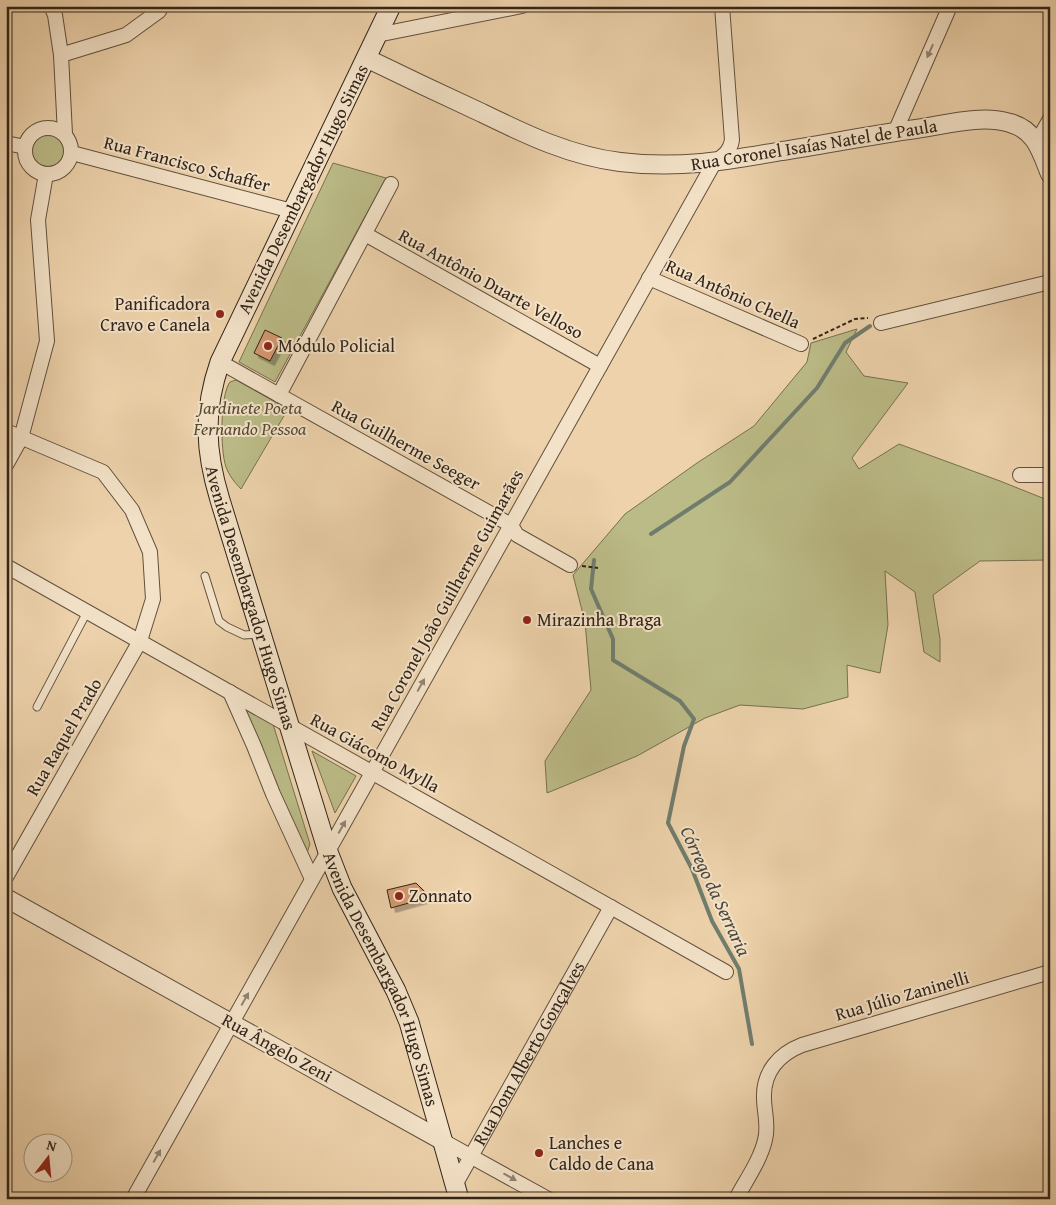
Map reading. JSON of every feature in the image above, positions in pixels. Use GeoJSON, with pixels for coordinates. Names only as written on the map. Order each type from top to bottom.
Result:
{"type":"FeatureCollection","features":[{"type":"Feature","properties":{"kind":"main road","name":"Avenida Desembargador Hugo Simas"},"geometry":{"type":"LineString","coordinates":[[391,6],[220,362],[209,409],[209,458],[260,634],[328,852],[349,902],[402,1004],[409,1022],[443,1141],[454,1194]]}},
{"type":"Feature","properties":{"kind":"street"},"geometry":{"type":"LineString","coordinates":[[51,6],[55,15],[61,55],[64,134],[71,146],[72,153],[70,160],[60,171],[46,174],[32,168],[25,154],[28,140],[38,130],[52,128],[64,134]]}},
{"type":"Feature","properties":{"kind":"street"},"geometry":{"type":"LineString","coordinates":[[61,55],[126,35],[160,11],[162,6]]}},
{"type":"Feature","properties":{"kind":"street"},"geometry":{"type":"LineString","coordinates":[[377,35],[522,6]]}},
{"type":"Feature","properties":{"kind":"street","name":"Rua Coronel João Guilherme Guimarães"},"geometry":{"type":"LineString","coordinates":[[134,1199],[714,163],[728,152],[732,140],[722,6]]}},
{"type":"Feature","properties":{"kind":"street"},"geometry":{"type":"LineString","coordinates":[[895,132],[950,6]]}},
{"type":"Feature","properties":{"kind":"street","name":"Rua Coronel Isaías Natel de Paula"},"geometry":{"type":"LineString","coordinates":[[366,58],[533,138],[578,154],[618,162],[645,164],[714,163],[895,132],[992,120],[1009,123],[1023,129],[1037,142]]}},
{"type":"Feature","properties":{"kind":"street"},"geometry":{"type":"LineString","coordinates":[[1050,118],[1037,142],[1050,174]]}},
{"type":"Feature","properties":{"kind":"street"},"geometry":{"type":"LineString","coordinates":[[6,143],[25,147]]}},
{"type":"Feature","properties":{"kind":"street","name":"Rua Francisco Schaffer"},"geometry":{"type":"LineString","coordinates":[[72,153],[292,211]]}},
{"type":"Feature","properties":{"kind":"street"},"geometry":{"type":"LineString","coordinates":[[6,465],[20,438],[47,341],[38,220],[46,174]]}},
{"type":"Feature","properties":{"kind":"street"},"geometry":{"type":"LineString","coordinates":[[279,394],[391,184]]}},
{"type":"Feature","properties":{"kind":"street","name":"Rua Antônio Duarte Velloso"},"geometry":{"type":"LineString","coordinates":[[365,234],[600,366]]}},
{"type":"Feature","properties":{"kind":"street","name":"Rua Antônio Chella"},"geometry":{"type":"LineString","coordinates":[[649,278],[801,344]]}},
{"type":"Feature","properties":{"kind":"street"},"geometry":{"type":"LineString","coordinates":[[881,323],[1050,282]]}},
{"type":"Feature","properties":{"kind":"street","name":"Rua Guilherme Seeger"},"geometry":{"type":"LineString","coordinates":[[220,362],[511,525],[517,535],[570,565]]}},
{"type":"Feature","properties":{"kind":"street","name":"Rua Raquel Prado"},"geometry":{"type":"LineString","coordinates":[[6,431],[102,472],[132,510],[150,552],[153,599],[140,641],[6,876]]}},
{"type":"Feature","properties":{"kind":"street"},"geometry":{"type":"LineString","coordinates":[[1020,475],[1050,475]]}},
{"type":"Feature","properties":{"kind":"street","name":"Rua Giácomo Mylla"},"geometry":{"type":"LineString","coordinates":[[6,566],[726,972]]}},
{"type":"Feature","properties":{"kind":"street"},"geometry":{"type":"LineString","coordinates":[[230,692],[273,794],[312,879]]}},
{"type":"Feature","properties":{"kind":"street","name":"Rua Ângelo Zeni"},"geometry":{"type":"LineString","coordinates":[[6,898],[548,1199]]}},
{"type":"Feature","properties":{"kind":"street","name":"Rua Dom Alberto Gonçalves"},"geometry":{"type":"LineString","coordinates":[[454,1194],[471,1156],[611,907]]}},
{"type":"Feature","properties":{"kind":"street","name":"Rua Júlio Zaninelli"},"geometry":{"type":"LineString","coordinates":[[736,1199],[765,1142],[767,1126],[764,1088],[771,1068],[783,1054],[802,1045],[1050,972]]}},
{"type":"Feature","properties":{"kind":"lane"},"geometry":{"type":"LineString","coordinates":[[204,576],[219,621],[244,635],[260,634]]}},
{"type":"Feature","properties":{"kind":"lane"},"geometry":{"type":"LineString","coordinates":[[37,707],[87,612]]}},
{"type":"Feature","properties":{"kind":"path"},"geometry":{"type":"LineString","coordinates":[[801,344],[866,317],[873,318],[881,323]]}},
{"type":"Feature","properties":{"kind":"green space"},"geometry":{"type":"Polygon","coordinates":[[[49,133],[62,139],[68,152],[62,165],[49,171],[36,165],[30,152],[36,139],[49,133]]]}},
{"type":"Feature","properties":{"kind":"green space"},"geometry":{"type":"Polygon","coordinates":[[[333,163],[386,178],[275,382],[239,362],[333,163]]]}},
{"type":"Feature","properties":{"kind":"green space"},"geometry":{"type":"Polygon","coordinates":[[[857,329],[846,352],[864,376],[908,383],[852,458],[859,469],[899,444],[1050,501],[1050,560],[980,561],[933,595],[940,639],[940,662],[924,652],[915,592],[885,571],[888,625],[880,673],[847,665],[848,697],[803,709],[740,705],[705,718],[637,756],[547,793],[545,761],[591,690],[585,622],[573,575],[625,514],[697,463],[754,426],[807,362],[811,343],[857,329]]]}},
{"type":"Feature","properties":{"kind":"green space","name":"Jardinete Poeta Fernando Pessoa"},"geometry":{"type":"Polygon","coordinates":[[[236,380],[288,409],[241,489],[226,467],[222,436],[224,398],[230,382],[236,380]]]}},
{"type":"Feature","properties":{"kind":"green space"},"geometry":{"type":"Polygon","coordinates":[[[242,706],[273,724],[310,844],[306,856],[242,706]]]}},
{"type":"Feature","properties":{"kind":"green space"},"geometry":{"type":"Polygon","coordinates":[[[312,751],[356,776],[335,813],[312,751]]]}},
{"type":"Feature","properties":{"kind":"building","name":"Módulo Policial"},"geometry":{"type":"Polygon","coordinates":[[[265,330],[282,338],[270,361],[254,353],[265,330]]]}},
{"type":"Feature","properties":{"kind":"building"},"geometry":{"type":"Polygon","coordinates":[[[416,883],[430,897],[391,908],[387,890],[416,883]]]}},
{"type":"Feature","properties":{"kind":"waterway"},"geometry":{"type":"LineString","coordinates":[[651,534],[730,482],[817,388],[845,343],[870,326]]}},
{"type":"Feature","properties":{"kind":"waterway","name":"Córrego da Serraria"},"geometry":{"type":"LineString","coordinates":[[594,560],[591,589],[613,639],[613,660],[680,701],[694,719],[684,746],[668,823],[692,869],[712,921],[739,969],[752,1044]]}},
{"type":"Feature","properties":{"kind":"place","name":"Panificadora Cravo e Canela"},"geometry":{"type":"Point","coordinates":[220,314]}},
{"type":"Feature","properties":{"kind":"place","name":"Módulo Policial"},"geometry":{"type":"Point","coordinates":[268,346]}},
{"type":"Feature","properties":{"kind":"place","name":"Mirazinha Braga"},"geometry":{"type":"Point","coordinates":[527,620]}},
{"type":"Feature","properties":{"kind":"place","name":"Zonnato"},"geometry":{"type":"Point","coordinates":[399,896]}},
{"type":"Feature","properties":{"kind":"place","name":"Lanches e Caldo de Cana"},"geometry":{"type":"Point","coordinates":[539,1153]}}]}
